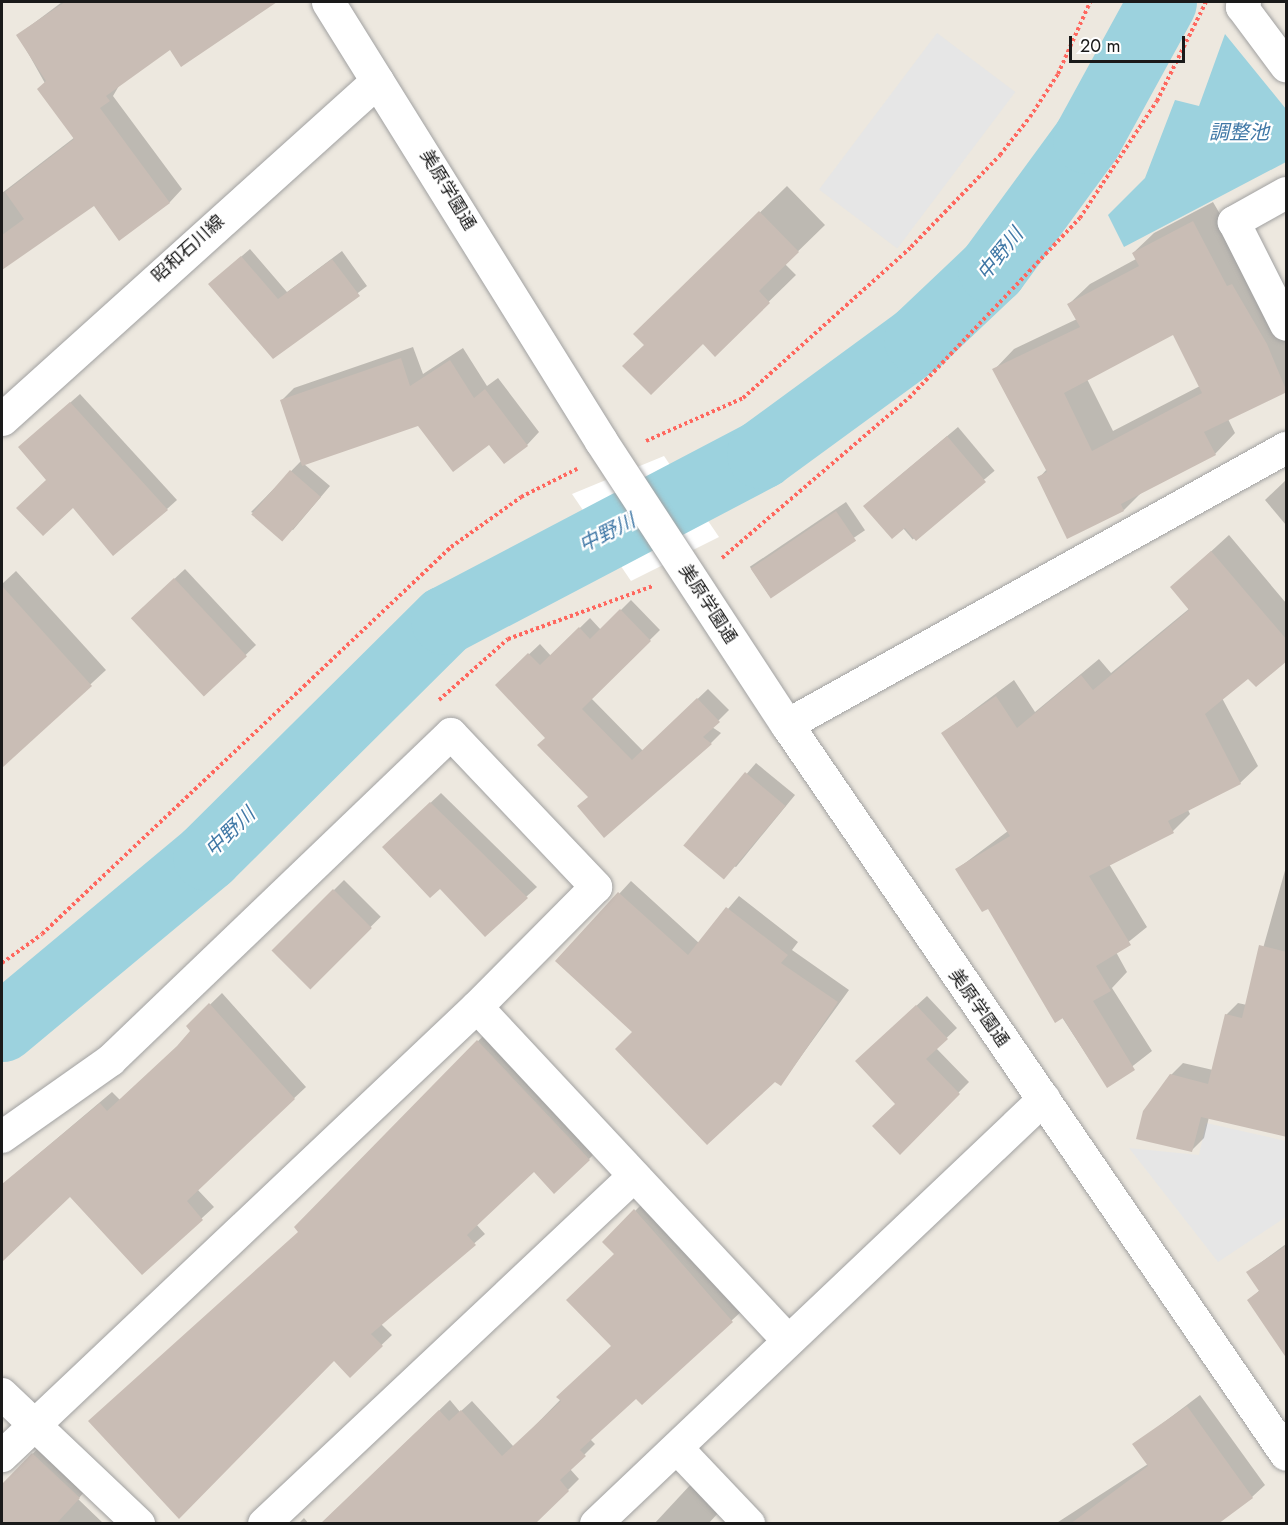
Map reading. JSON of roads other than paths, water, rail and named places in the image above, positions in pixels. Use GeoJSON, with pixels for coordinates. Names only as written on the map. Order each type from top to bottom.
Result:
{"type":"FeatureCollection","features":[{"type":"Feature","properties":{"kind":"street","name":"美原学園通"},"geometry":{"type":"LineString","coordinates":[[328,2],[623,473],[787,725],[1287,1454]]}},
{"type":"Feature","properties":{"kind":"street"},"geometry":{"type":"LineString","coordinates":[[1245,2],[1242,7],[1287,66]]}},
{"type":"Feature","properties":{"kind":"street","name":"昭和石川線"},"geometry":{"type":"LineString","coordinates":[[4,412],[377,81]]}},
{"type":"Feature","properties":{"kind":"street"},"geometry":{"type":"LineString","coordinates":[[1287,193],[1234,222],[1287,325]]}},
{"type":"Feature","properties":{"kind":"street"},"geometry":{"type":"LineString","coordinates":[[787,725],[1287,448]]}},
{"type":"Feature","properties":{"kind":"street"},"geometry":{"type":"LineString","coordinates":[[2,1137],[111,1059],[451,734],[596,887],[477,1007],[2,1456]]}},
{"type":"Feature","properties":{"kind":"street"},"geometry":{"type":"LineString","coordinates":[[477,1007],[788,1341]]}},
{"type":"Feature","properties":{"kind":"street"},"geometry":{"type":"LineString","coordinates":[[596,1524],[1044,1099]]}},
{"type":"Feature","properties":{"kind":"street"},"geometry":{"type":"LineString","coordinates":[[264,1524],[634,1176]]}},
{"type":"Feature","properties":{"kind":"street"},"geometry":{"type":"LineString","coordinates":[[2,1394],[33,1426],[139,1524]]}},
{"type":"Feature","properties":{"kind":"street"},"geometry":{"type":"LineString","coordinates":[[678,1448],[749,1524]]}},
{"type":"Feature","properties":{"kind":"water","name":"調整池"},"geometry":{"type":"Polygon","coordinates":[[[1225,34],[1286,109],[1286,162],[1124,247],[1108,215],[1145,178],[1175,100],[1199,106],[1225,34]]]}},
{"type":"Feature","properties":{"kind":"waterway","name":"中野川"},"geometry":{"type":"LineString","coordinates":[[2,1027],[207,856],[445,620],[761,454],[918,339],[992,269],[1087,139],[1162,2]]}}]}
